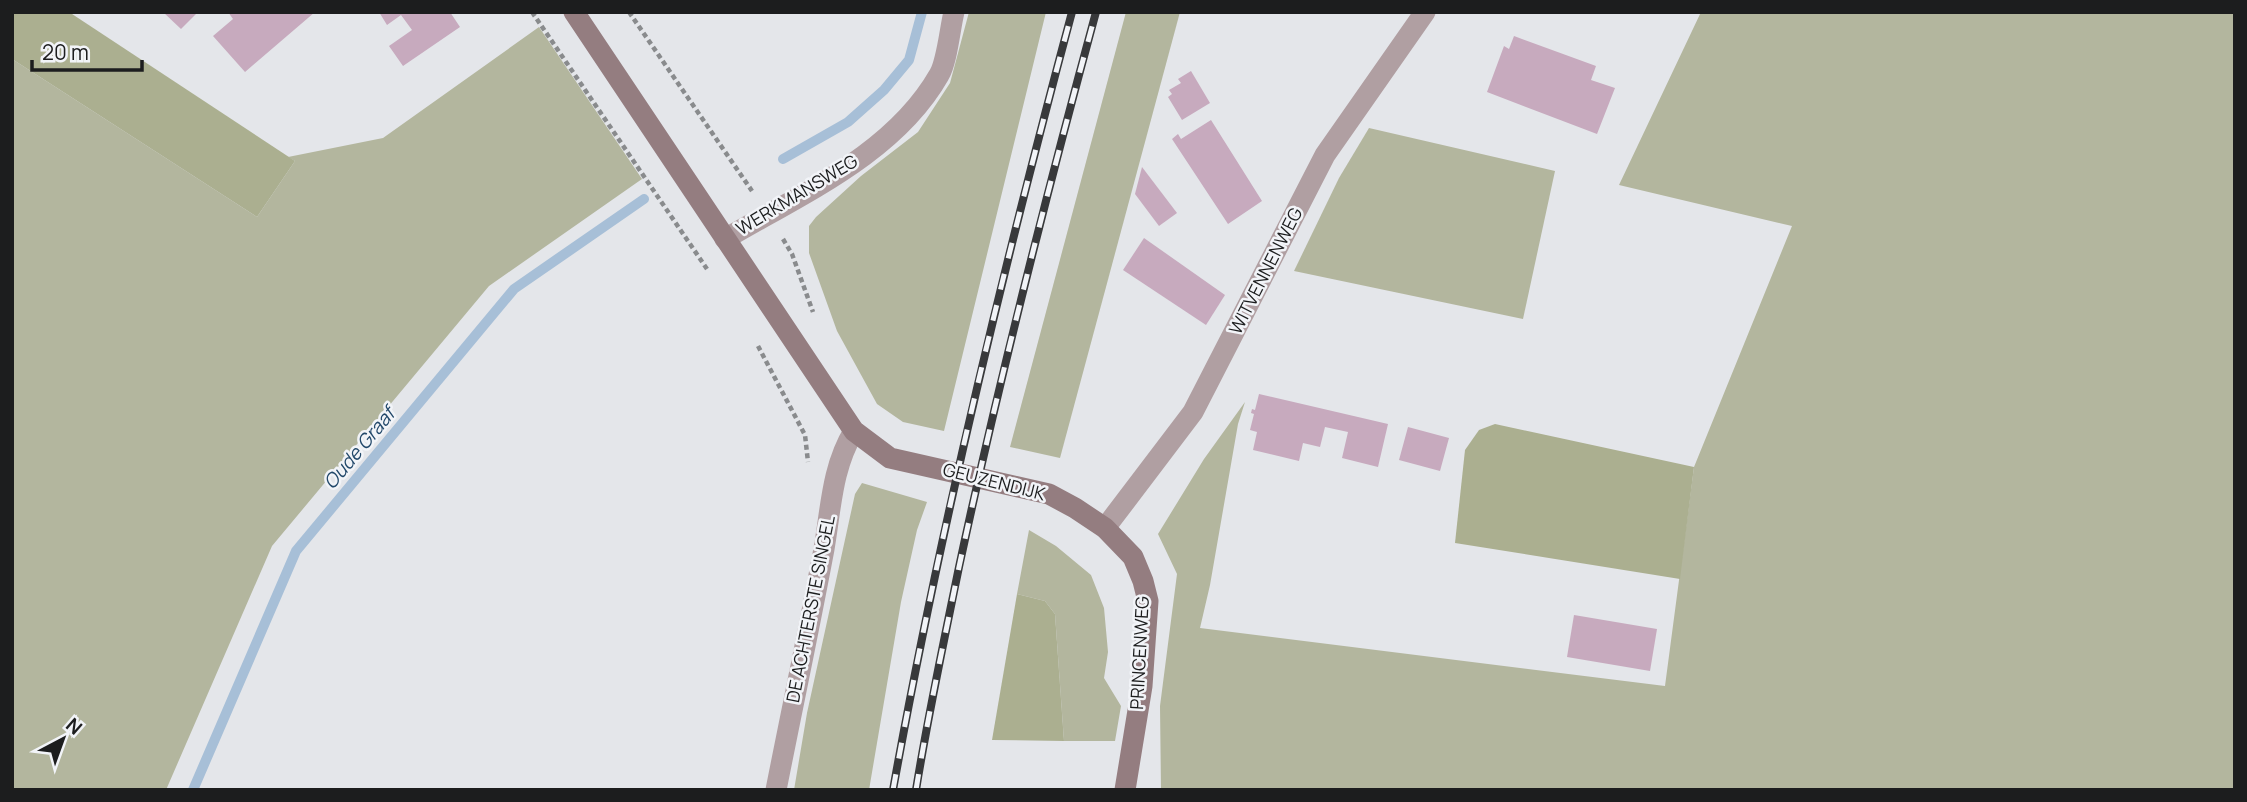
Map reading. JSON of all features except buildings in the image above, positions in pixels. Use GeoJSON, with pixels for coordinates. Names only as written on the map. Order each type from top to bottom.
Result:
{"type":"FeatureCollection","features":[{"type":"Feature","properties":{"kind":"main road","name":"GEUZENDIJK"},"geometry":{"type":"LineString","coordinates":[[574,12],[854,431],[891,458],[1049,494],[1105,528]]}},
{"type":"Feature","properties":{"kind":"main road","name":"PRINCENWEG"},"geometry":{"type":"LineString","coordinates":[[1105,528],[1133,557],[1147,601],[1142,686],[1125,790]]}},
{"type":"Feature","properties":{"kind":"street","name":"WERKMANSWEG"},"geometry":{"type":"LineString","coordinates":[[725,239],[846,167],[905,122],[941,73],[954,12]]}},
{"type":"Feature","properties":{"kind":"street","name":"WITVENNENWEG"},"geometry":{"type":"LineString","coordinates":[[1105,528],[1193,412],[1325,155],[1425,12]]}},
{"type":"Feature","properties":{"kind":"street","name":"DE ACHTERSTE SINGEL"},"geometry":{"type":"LineString","coordinates":[[776,790],[838,464],[854,431]]}},
{"type":"Feature","properties":{"kind":"path"},"geometry":{"type":"LineString","coordinates":[[629,12],[768,214],[792,254],[814,315]]}},
{"type":"Feature","properties":{"kind":"green space"},"geometry":{"type":"Polygon","coordinates":[[[12,12],[69,12],[295,161],[257,217],[12,59],[12,12]]]}},
{"type":"Feature","properties":{"kind":"green space"},"geometry":{"type":"Polygon","coordinates":[[[969,12],[1046,12],[944,431],[903,422],[877,404],[837,331],[809,253],[809,226],[861,176],[918,132],[950,83],[969,12]]]}},
{"type":"Feature","properties":{"kind":"green space"},"geometry":{"type":"Polygon","coordinates":[[[1126,12],[1180,12],[1060,458],[1010,447],[1126,12]]]}},
{"type":"Feature","properties":{"kind":"green space"},"geometry":{"type":"Polygon","coordinates":[[[1701,12],[2235,12],[2235,790],[1161,790],[1160,706],[1177,574],[1158,534],[1204,459],[1245,402],[1238,424],[1200,628],[1665,686],[1694,467],[1792,226],[1619,185],[1701,12]]]}},
{"type":"Feature","properties":{"kind":"green space"},"geometry":{"type":"Polygon","coordinates":[[[539,27],[642,179],[489,286],[272,546],[166,790],[12,790],[12,59],[257,217],[295,161],[288,157],[383,138],[539,27]]]}},
{"type":"Feature","properties":{"kind":"green space"},"geometry":{"type":"Polygon","coordinates":[[[1369,128],[1555,171],[1523,319],[1294,271],[1339,178],[1369,128]]]}},
{"type":"Feature","properties":{"kind":"green space"},"geometry":{"type":"Polygon","coordinates":[[[1495,424],[1694,467],[1680,579],[1455,543],[1465,450],[1479,430],[1495,424]]]}},
{"type":"Feature","properties":{"kind":"green space"},"geometry":{"type":"Polygon","coordinates":[[[862,483],[927,502],[917,530],[901,602],[869,790],[794,790],[807,713],[855,494],[862,483]]]}},
{"type":"Feature","properties":{"kind":"green space"},"geometry":{"type":"Polygon","coordinates":[[[1029,530],[1056,546],[1091,575],[1104,608],[1108,652],[1104,678],[1121,706],[1115,741],[1064,741],[1055,614],[1045,601],[1017,594],[1029,530]]]}},
{"type":"Feature","properties":{"kind":"green space"},"geometry":{"type":"Polygon","coordinates":[[[1017,594],[1045,601],[1055,614],[1064,741],[992,740],[1017,594]]]}},
{"type":"Feature","properties":{"kind":"waterway","name":"Oude Graaf"},"geometry":{"type":"LineString","coordinates":[[783,159],[848,122],[884,90],[909,60],[922,12]]}},
{"type":"Feature","properties":{"kind":"waterway","name":"Oude Graaf"},"geometry":{"type":"LineString","coordinates":[[193,790],[296,551],[514,289],[644,199]]}},
{"type":"Feature","properties":{"kind":"railway"},"geometry":{"type":"LineString","coordinates":[[893,790],[931,594],[974,399],[1072,12]]}},
{"type":"Feature","properties":{"kind":"railway"},"geometry":{"type":"LineString","coordinates":[[916,790],[959,567],[990,427],[1096,12]]}}]}
